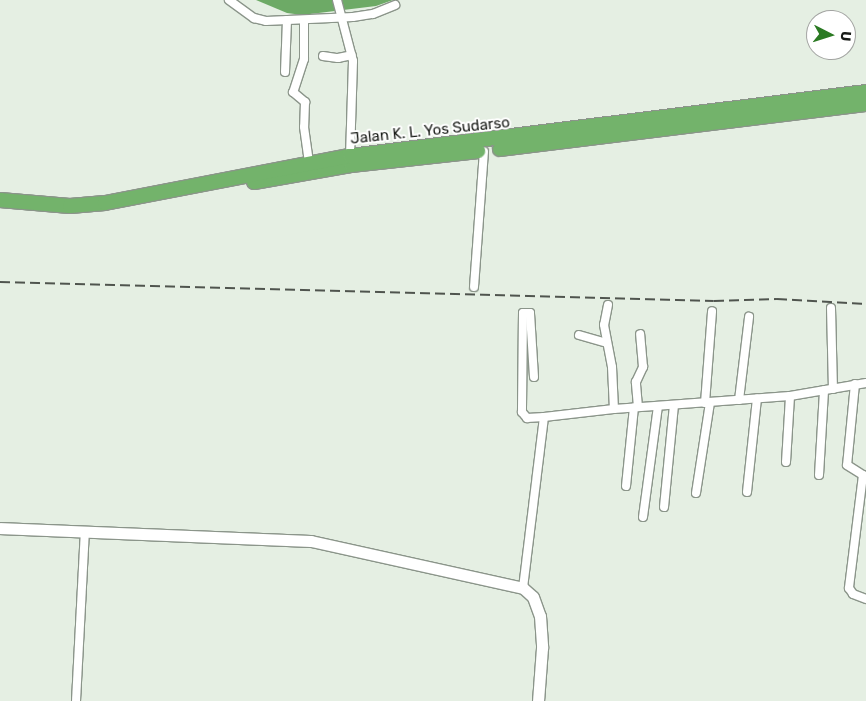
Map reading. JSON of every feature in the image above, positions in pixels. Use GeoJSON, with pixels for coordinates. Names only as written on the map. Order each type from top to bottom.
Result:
{"type":"FeatureCollection","features":[{"type":"Feature","properties":{"kind":"highway","name":"Jalan K. L. Yos Sudarso"},"geometry":{"type":"LineString","coordinates":[[0,209],[69,214],[127,208],[350,161],[866,92]]}},
{"type":"Feature","properties":{"kind":"highway","name":"Jalan K. L. Yos Sudarso"},"geometry":{"type":"LineString","coordinates":[[0,200],[70,206],[105,203],[309,162],[350,161],[484,151],[866,104]]}},
{"type":"Feature","properties":{"kind":"street"},"geometry":{"type":"LineString","coordinates":[[229,0],[254,18],[287,20],[373,14],[395,5]]}},
{"type":"Feature","properties":{"kind":"street"},"geometry":{"type":"LineString","coordinates":[[337,0],[339,15],[352,55],[350,161]]}},
{"type":"Feature","properties":{"kind":"street"},"geometry":{"type":"LineString","coordinates":[[285,72],[287,20]]}},
{"type":"Feature","properties":{"kind":"street"},"geometry":{"type":"LineString","coordinates":[[304,20],[304,59],[293,92],[305,102],[304,127],[309,162]]}},
{"type":"Feature","properties":{"kind":"street"},"geometry":{"type":"LineString","coordinates":[[324,56],[338,58],[352,55]]}},
{"type":"Feature","properties":{"kind":"street"},"geometry":{"type":"LineString","coordinates":[[474,287],[484,151]]}},
{"type":"Feature","properties":{"kind":"street"},"geometry":{"type":"LineString","coordinates":[[608,305],[604,325],[614,409]]}},
{"type":"Feature","properties":{"kind":"street"},"geometry":{"type":"LineString","coordinates":[[819,474],[828,390],[831,308]]}},
{"type":"Feature","properties":{"kind":"street"},"geometry":{"type":"LineString","coordinates":[[696,494],[707,403],[712,311]]}},
{"type":"Feature","properties":{"kind":"street"},"geometry":{"type":"LineString","coordinates":[[534,377],[530,313],[523,313],[522,412],[527,418],[636,407],[790,396],[866,383]]}},
{"type":"Feature","properties":{"kind":"street"},"geometry":{"type":"LineString","coordinates":[[739,400],[749,317]]}},
{"type":"Feature","properties":{"kind":"street"},"geometry":{"type":"LineString","coordinates":[[626,486],[636,407],[636,382],[643,367],[640,334]]}},
{"type":"Feature","properties":{"kind":"street"},"geometry":{"type":"LineString","coordinates":[[579,335],[607,343]]}},
{"type":"Feature","properties":{"kind":"street"},"geometry":{"type":"LineString","coordinates":[[855,384],[846,465],[863,475],[850,588],[853,594],[866,599]]}},
{"type":"Feature","properties":{"kind":"street"},"geometry":{"type":"LineString","coordinates":[[786,462],[790,396]]}},
{"type":"Feature","properties":{"kind":"street"},"geometry":{"type":"LineString","coordinates":[[747,492],[757,399]]}},
{"type":"Feature","properties":{"kind":"street"},"geometry":{"type":"LineString","coordinates":[[664,507],[674,405]]}},
{"type":"Feature","properties":{"kind":"street"},"geometry":{"type":"LineString","coordinates":[[643,517],[658,406]]}},
{"type":"Feature","properties":{"kind":"street"},"geometry":{"type":"LineString","coordinates":[[523,588],[544,417]]}},
{"type":"Feature","properties":{"kind":"street"},"geometry":{"type":"LineString","coordinates":[[0,528],[311,540],[523,588],[533,597],[540,616],[542,648],[538,701]]}},
{"type":"Feature","properties":{"kind":"street"},"geometry":{"type":"LineString","coordinates":[[76,701],[85,532]]}},
{"type":"Feature","properties":{"kind":"shaded area"},"geometry":{"type":"Polygon","coordinates":[[[256,0],[393,0],[376,6],[302,15],[287,13],[256,0]]]}},
{"type":"Feature","properties":{"kind":"railway"},"geometry":{"type":"LineString","coordinates":[[0,282],[714,301],[777,299],[866,304]]}}]}
